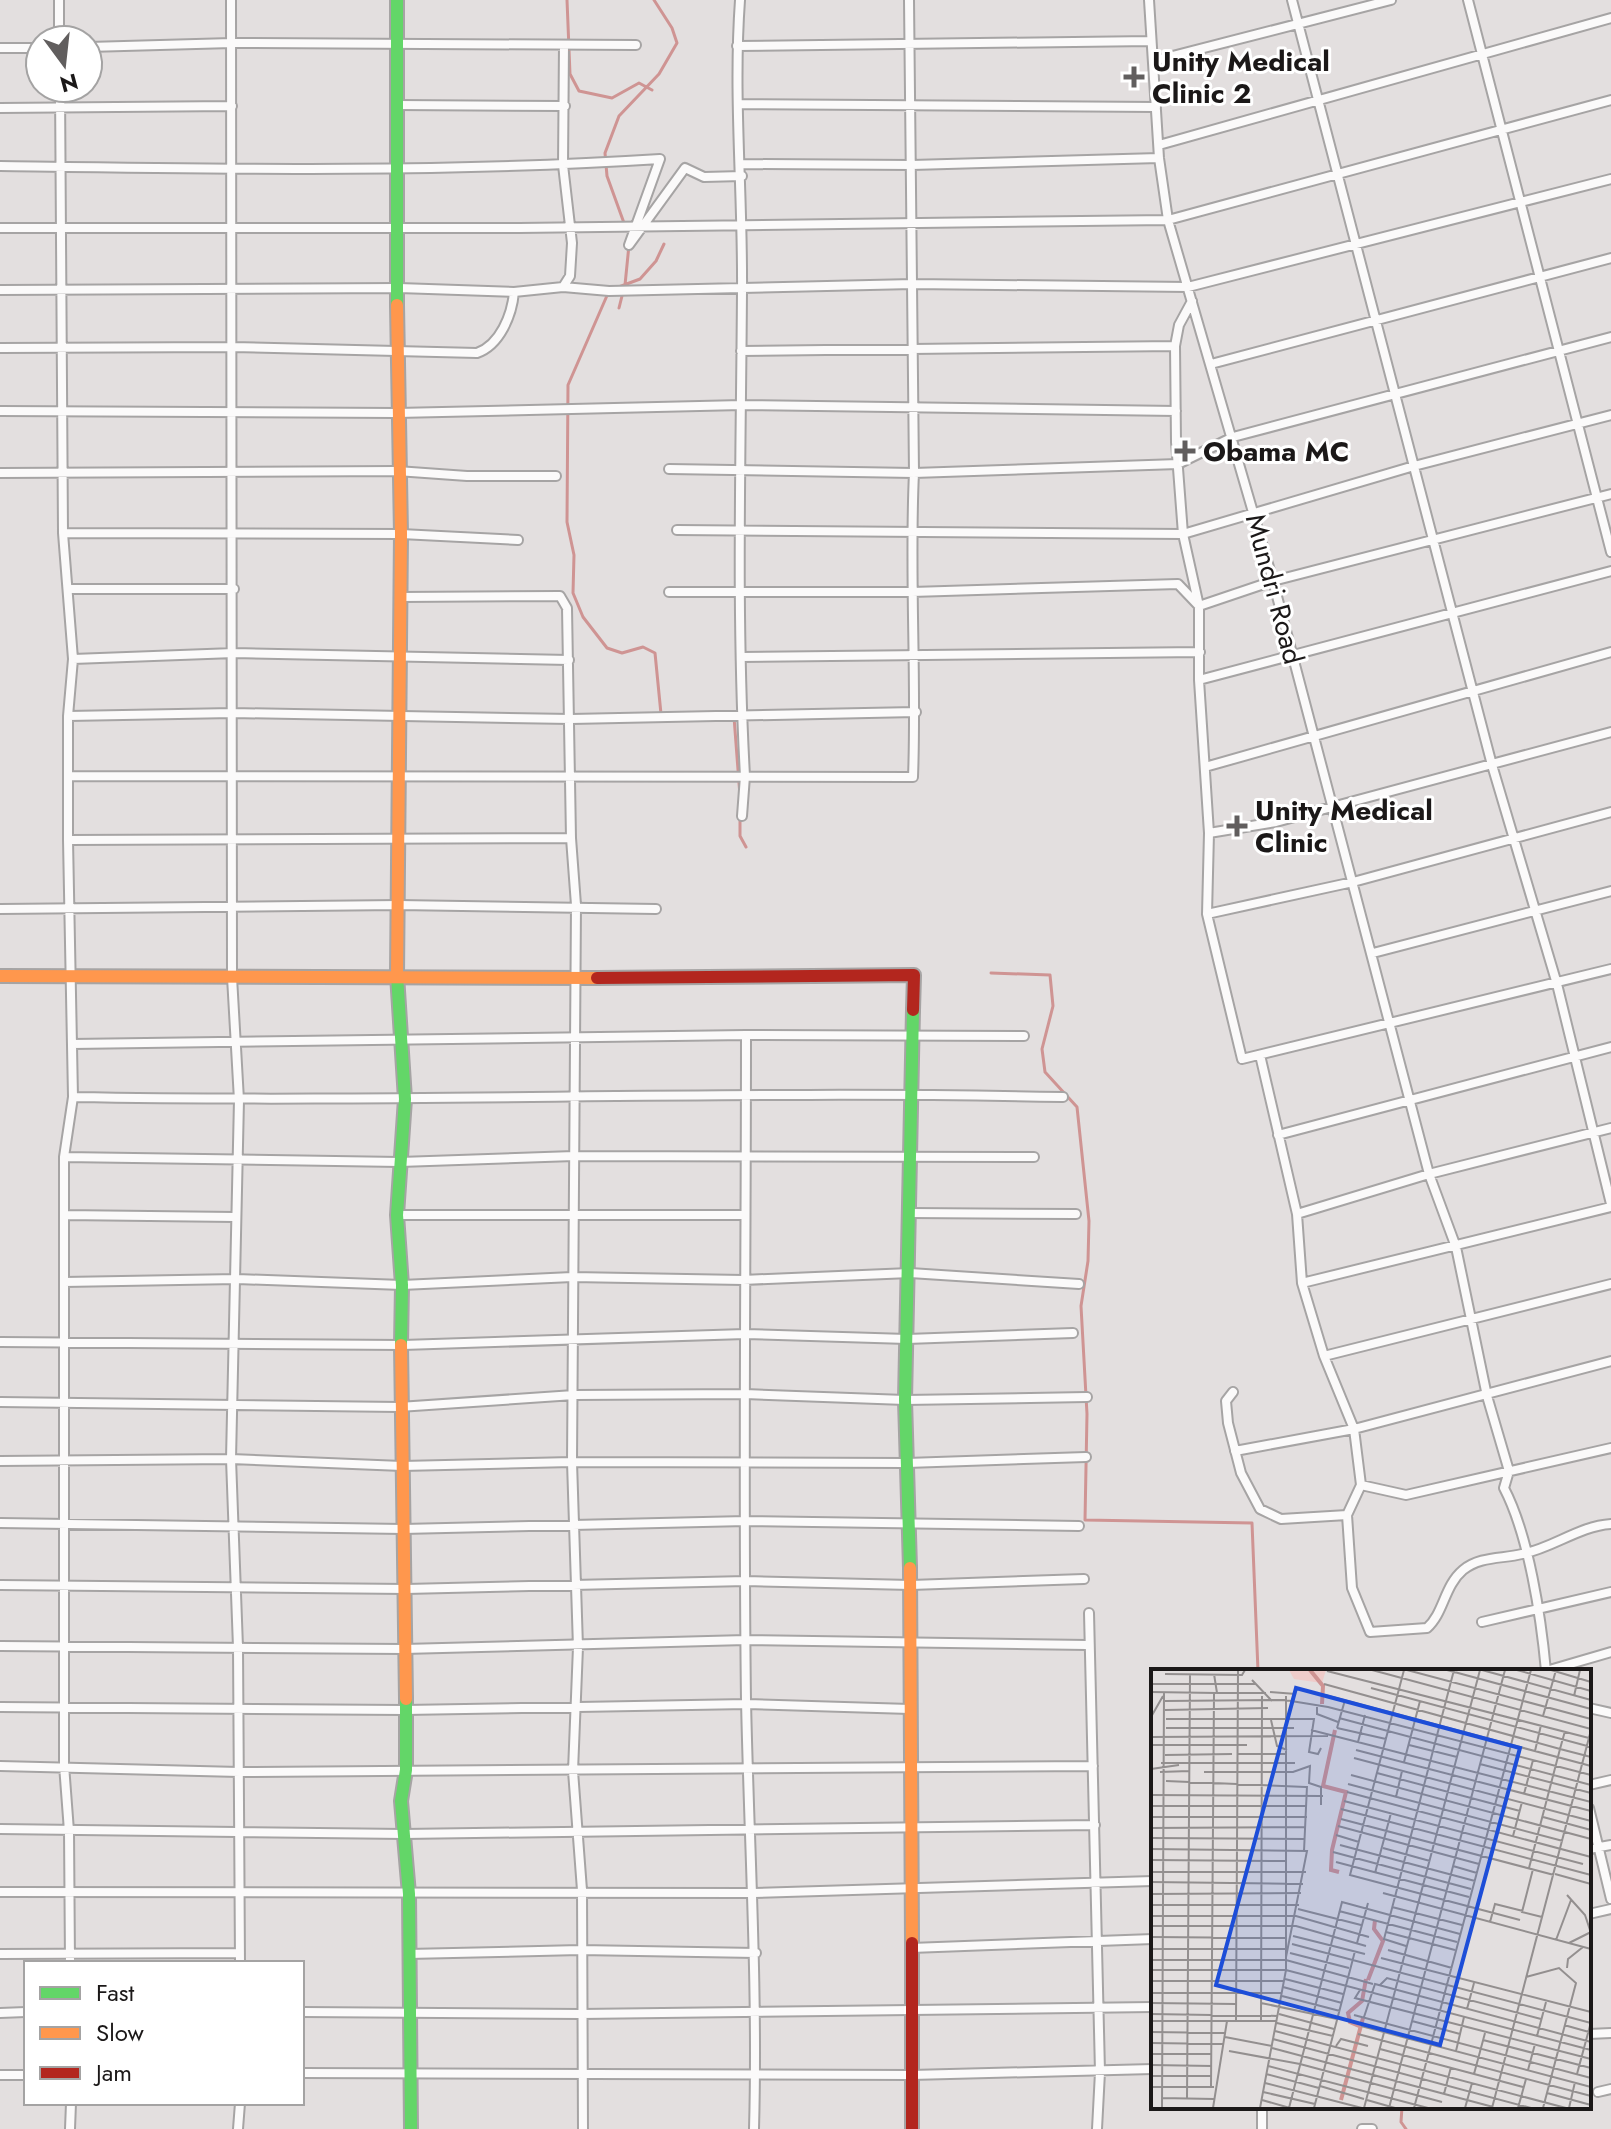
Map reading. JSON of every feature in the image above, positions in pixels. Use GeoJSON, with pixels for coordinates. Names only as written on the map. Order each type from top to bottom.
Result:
{"type":"FeatureCollection","features":[{"type":"Feature","properties":{"kind":"street"},"geometry":{"type":"LineString","coordinates":[[59,0],[59,24]]}},
{"type":"Feature","properties":{"kind":"street"},"geometry":{"type":"LineString","coordinates":[[0,1954],[70,1958],[240,1958],[238,1647],[233,1586],[231,1459],[237,1279],[235,1157],[239,1100],[232,977],[235,908],[233,410],[229,289],[232,228],[231,0]]}},
{"type":"Feature","properties":{"kind":"street"},"geometry":{"type":"LineString","coordinates":[[397,0],[397,471],[401,534],[401,658],[396,779],[397,980],[398,1040],[405,1099],[397,1215],[402,1285],[403,1345],[399,1407],[406,1589],[406,1770],[401,1794],[409,1894],[407,2013],[411,2129]]}},
{"type":"Feature","properties":{"kind":"street"},"geometry":{"type":"LineString","coordinates":[[740,0],[737,46],[742,164],[739,471],[745,776],[742,816]]}},
{"type":"Feature","properties":{"kind":"street"},"geometry":{"type":"LineString","coordinates":[[69,776],[234,774],[396,779],[913,777],[916,654],[911,529],[914,407],[909,0]]}},
{"type":"Feature","properties":{"kind":"street","name":"Mundri Road"},"geometry":{"type":"LineString","coordinates":[[1149,0],[1159,158],[1168,220],[1294,655],[1429,1174],[1456,1247],[1487,1396],[1509,1471],[1504,1488],[1514,1506],[1543,1627],[1546,1669]]}},
{"type":"Feature","properties":{"kind":"street"},"geometry":{"type":"LineString","coordinates":[[1292,0],[1451,611],[1475,690],[1492,765],[1557,984],[1611,1205],[1456,1247],[1302,1283]]}},
{"type":"Feature","properties":{"kind":"street"},"geometry":{"type":"LineString","coordinates":[[1153,61],[1391,0]]}},
{"type":"Feature","properties":{"kind":"street"},"geometry":{"type":"LineString","coordinates":[[1468,0],[1611,552]]}},
{"type":"Feature","properties":{"kind":"street"},"geometry":{"type":"LineString","coordinates":[[1159,145],[1611,18]]}},
{"type":"Feature","properties":{"kind":"street"},"geometry":{"type":"LineString","coordinates":[[737,46],[1151,41]]}},
{"type":"Feature","properties":{"kind":"street"},"geometry":{"type":"LineString","coordinates":[[104,47],[232,43],[398,47],[636,45]]}},
{"type":"Feature","properties":{"kind":"street"},"geometry":{"type":"LineString","coordinates":[[563,287],[572,267],[572,228],[563,165],[564,45]]}},
{"type":"Feature","properties":{"kind":"street"},"geometry":{"type":"LineString","coordinates":[[0,48],[24,48]]}},
{"type":"Feature","properties":{"kind":"street"},"geometry":{"type":"LineString","coordinates":[[0,228],[912,226],[1168,220],[1611,100]]}},
{"type":"Feature","properties":{"kind":"street"},"geometry":{"type":"LineString","coordinates":[[61,104],[58,228],[64,411],[63,533],[73,659],[68,716],[73,1097],[64,1157],[63,1402],[63,1522],[67,1586],[63,1707],[69,1831],[70,1958]]}},
{"type":"Feature","properties":{"kind":"street"},"geometry":{"type":"LineString","coordinates":[[738,104],[1156,107]]}},
{"type":"Feature","properties":{"kind":"street"},"geometry":{"type":"LineString","coordinates":[[397,105],[565,106]]}},
{"type":"Feature","properties":{"kind":"street"},"geometry":{"type":"LineString","coordinates":[[0,108],[232,106]]}},
{"type":"Feature","properties":{"kind":"street"},"geometry":{"type":"LineString","coordinates":[[742,164],[912,165],[1159,158]]}},
{"type":"Feature","properties":{"kind":"street"},"geometry":{"type":"LineString","coordinates":[[0,166],[397,168],[563,165],[660,159],[629,245],[685,168],[704,177],[742,176]]}},
{"type":"Feature","properties":{"kind":"street"},"geometry":{"type":"LineString","coordinates":[[0,290],[399,288],[514,292],[563,287],[609,291],[742,291],[913,284],[1188,287],[1611,179]]}},
{"type":"Feature","properties":{"kind":"street"},"geometry":{"type":"LineString","coordinates":[[1211,364],[1611,258]]}},
{"type":"Feature","properties":{"kind":"street"},"geometry":{"type":"LineString","coordinates":[[0,348],[232,347],[477,353],[486,350],[512,309],[514,292]]}},
{"type":"Feature","properties":{"kind":"street"},"geometry":{"type":"LineString","coordinates":[[1192,301],[1179,325],[1175,346],[1176,411],[1183,534],[1199,606],[1199,680],[1209,833],[1207,914],[1242,1059],[1611,969]]}},
{"type":"Feature","properties":{"kind":"street"},"geometry":{"type":"LineString","coordinates":[[669,469],[914,473],[1178,464],[1233,437],[1611,337]]}},
{"type":"Feature","properties":{"kind":"street"},"geometry":{"type":"LineString","coordinates":[[741,351],[1175,346]]}},
{"type":"Feature","properties":{"kind":"street"},"geometry":{"type":"LineString","coordinates":[[0,411],[397,413],[742,405],[1176,411]]}},
{"type":"Feature","properties":{"kind":"street"},"geometry":{"type":"LineString","coordinates":[[677,530],[911,529],[1183,534],[1414,466],[1611,415]]}},
{"type":"Feature","properties":{"kind":"street"},"geometry":{"type":"LineString","coordinates":[[0,473],[397,471],[467,476],[556,476]]}},
{"type":"Feature","properties":{"kind":"street"},"geometry":{"type":"LineString","coordinates":[[1199,606],[1273,581],[1611,494]]}},
{"type":"Feature","properties":{"kind":"street"},"geometry":{"type":"LineString","coordinates":[[63,533],[401,534],[518,540]]}},
{"type":"Feature","properties":{"kind":"street"},"geometry":{"type":"LineString","coordinates":[[1199,680],[1611,571]]}},
{"type":"Feature","properties":{"kind":"street"},"geometry":{"type":"LineString","coordinates":[[669,592],[912,592],[1178,584],[1199,606]]}},
{"type":"Feature","properties":{"kind":"street"},"geometry":{"type":"LineString","coordinates":[[69,589],[234,589]]}},
{"type":"Feature","properties":{"kind":"street"},"geometry":{"type":"LineString","coordinates":[[401,597],[560,596],[567,608],[571,838],[576,905],[577,1098],[572,1277],[575,1341],[572,1462],[578,1647],[573,1771],[575,1831],[582,1890],[583,2129]]}},
{"type":"Feature","properties":{"kind":"street"},"geometry":{"type":"LineString","coordinates":[[741,657],[1200,652]]}},
{"type":"Feature","properties":{"kind":"street"},"geometry":{"type":"LineString","coordinates":[[1205,767],[1315,733],[1611,652]]}},
{"type":"Feature","properties":{"kind":"street"},"geometry":{"type":"LineString","coordinates":[[73,659],[234,653],[569,660]]}},
{"type":"Feature","properties":{"kind":"street"},"geometry":{"type":"LineString","coordinates":[[68,716],[233,713],[571,719],[916,712]]}},
{"type":"Feature","properties":{"kind":"street"},"geometry":{"type":"LineString","coordinates":[[1209,833],[1276,822],[1611,732]]}},
{"type":"Feature","properties":{"kind":"street"},"geometry":{"type":"LineString","coordinates":[[1207,914],[1353,882],[1611,812]]}},
{"type":"Feature","properties":{"kind":"street"},"geometry":{"type":"LineString","coordinates":[[68,840],[571,838]]}},
{"type":"Feature","properties":{"kind":"street"},"geometry":{"type":"LineString","coordinates":[[1373,953],[1611,891]]}},
{"type":"Feature","properties":{"kind":"street"},"geometry":{"type":"LineString","coordinates":[[0,909],[576,905],[656,909]]}},
{"type":"Feature","properties":{"kind":"street"},"geometry":{"type":"LineString","coordinates":[[0,976],[397,980],[914,975],[905,1400],[911,1585],[912,2129]]}},
{"type":"Feature","properties":{"kind":"street"},"geometry":{"type":"LineString","coordinates":[[72,1044],[746,1035],[1024,1036]]}},
{"type":"Feature","properties":{"kind":"street"},"geometry":{"type":"LineString","coordinates":[[746,1035],[743,1280],[747,1704],[756,1953],[754,2129]]}},
{"type":"Feature","properties":{"kind":"street"},"geometry":{"type":"LineString","coordinates":[[1278,1135],[1611,1047]]}},
{"type":"Feature","properties":{"kind":"street"},"geometry":{"type":"LineString","coordinates":[[1260,1055],[1297,1214],[1302,1283],[1324,1356],[1354,1429],[1361,1485],[1347,1515],[1352,1588],[1370,1632],[1427,1628],[1437,1615],[1446,1590],[1461,1571],[1477,1561],[1525,1554],[1587,1529],[1611,1524]]}},
{"type":"Feature","properties":{"kind":"street"},"geometry":{"type":"LineString","coordinates":[[73,1097],[239,1100],[913,1094],[1063,1097]]}},
{"type":"Feature","properties":{"kind":"street"},"geometry":{"type":"LineString","coordinates":[[1297,1214],[1429,1174],[1611,1128]]}},
{"type":"Feature","properties":{"kind":"street"},"geometry":{"type":"LineString","coordinates":[[64,1157],[235,1157],[400,1162],[574,1156],[1034,1157]]}},
{"type":"Feature","properties":{"kind":"street"},"geometry":{"type":"LineString","coordinates":[[910,1213],[1076,1214]]}},
{"type":"Feature","properties":{"kind":"street"},"geometry":{"type":"LineString","coordinates":[[64,1215],[235,1217]]}},
{"type":"Feature","properties":{"kind":"street"},"geometry":{"type":"LineString","coordinates":[[397,1215],[744,1215]]}},
{"type":"Feature","properties":{"kind":"street"},"geometry":{"type":"LineString","coordinates":[[64,1282],[237,1279],[402,1285],[572,1277],[743,1280],[910,1273],[1079,1284]]}},
{"type":"Feature","properties":{"kind":"street"},"geometry":{"type":"LineString","coordinates":[[1324,1356],[1470,1316],[1611,1284]]}},
{"type":"Feature","properties":{"kind":"street"},"geometry":{"type":"LineString","coordinates":[[0,1342],[403,1345],[745,1334],[907,1339],[1073,1333]]}},
{"type":"Feature","properties":{"kind":"street"},"geometry":{"type":"LineString","coordinates":[[1235,1451],[1354,1429],[1611,1361]]}},
{"type":"Feature","properties":{"kind":"street"},"geometry":{"type":"LineString","coordinates":[[1233,1392],[1226,1401],[1235,1451],[1241,1473],[1260,1509],[1281,1519],[1347,1515]]}},
{"type":"Feature","properties":{"kind":"street"},"geometry":{"type":"LineString","coordinates":[[0,1402],[399,1407],[574,1395],[745,1394],[905,1400],[1087,1397]]}},
{"type":"Feature","properties":{"kind":"street"},"geometry":{"type":"LineString","coordinates":[[1361,1485],[1406,1495],[1611,1448]]}},
{"type":"Feature","properties":{"kind":"street"},"geometry":{"type":"LineString","coordinates":[[0,1461],[231,1459],[402,1466],[572,1462],[907,1463],[1086,1457]]}},
{"type":"Feature","properties":{"kind":"street"},"geometry":{"type":"LineString","coordinates":[[0,1523],[403,1529],[746,1521],[1079,1526]]}},
{"type":"Feature","properties":{"kind":"street"},"geometry":{"type":"LineString","coordinates":[[0,1585],[406,1589],[746,1581],[911,1585],[1084,1579]]}},
{"type":"Feature","properties":{"kind":"street"},"geometry":{"type":"LineString","coordinates":[[1482,1622],[1611,1592]]}},
{"type":"Feature","properties":{"kind":"street"},"geometry":{"type":"LineString","coordinates":[[1089,1613],[1098,1941],[1100,2072],[1097,2129]]}},
{"type":"Feature","properties":{"kind":"street"},"geometry":{"type":"LineString","coordinates":[[0,1646],[404,1649],[578,1647],[746,1640],[1087,1645]]}},
{"type":"Feature","properties":{"kind":"street","name":"Mundri Road"},"geometry":{"type":"LineString","coordinates":[[1553,1669],[1611,1652]]}},
{"type":"Feature","properties":{"kind":"street"},"geometry":{"type":"LineString","coordinates":[[0,1707],[405,1710],[747,1704],[910,1709]]}},
{"type":"Feature","properties":{"kind":"street"},"geometry":{"type":"LineString","coordinates":[[1591,1708],[1611,1713]]}},
{"type":"Feature","properties":{"kind":"street"},"geometry":{"type":"LineString","coordinates":[[0,1766],[64,1765],[239,1772],[1093,1766]]}},
{"type":"Feature","properties":{"kind":"street"},"geometry":{"type":"LineString","coordinates":[[1591,1785],[1611,1780]]}},
{"type":"Feature","properties":{"kind":"street"},"geometry":{"type":"LineString","coordinates":[[1591,1824],[1594,1848],[1611,1899]]}},
{"type":"Feature","properties":{"kind":"street"},"geometry":{"type":"LineString","coordinates":[[0,1829],[404,1834],[1095,1825]]}},
{"type":"Feature","properties":{"kind":"street"},"geometry":{"type":"LineString","coordinates":[[1594,1848],[1611,1845]]}},
{"type":"Feature","properties":{"kind":"street"},"geometry":{"type":"LineString","coordinates":[[0,1892],[409,1894],[582,1890],[754,1893],[1151,1881]]}},
{"type":"Feature","properties":{"kind":"street"},"geometry":{"type":"LineString","coordinates":[[1591,1914],[1611,1909]]}},
{"type":"Feature","properties":{"kind":"street"},"geometry":{"type":"LineString","coordinates":[[911,1948],[1151,1939]]}},
{"type":"Feature","properties":{"kind":"street"},"geometry":{"type":"LineString","coordinates":[[407,1954],[580,1950],[756,1953]]}},
{"type":"Feature","properties":{"kind":"street"},"geometry":{"type":"LineString","coordinates":[[304,2012],[581,2014],[1151,2007]]}},
{"type":"Feature","properties":{"kind":"street"},"geometry":{"type":"LineString","coordinates":[[0,2013],[24,2012]]}},
{"type":"Feature","properties":{"kind":"street"},"geometry":{"type":"LineString","coordinates":[[1591,2034],[1611,2033]]}},
{"type":"Feature","properties":{"kind":"street"},"geometry":{"type":"LineString","coordinates":[[304,2073],[911,2075],[1151,2069]]}},
{"type":"Feature","properties":{"kind":"street"},"geometry":{"type":"LineString","coordinates":[[0,2075],[24,2075]]}},
{"type":"Feature","properties":{"kind":"street"},"geometry":{"type":"LineString","coordinates":[[1598,2092],[1611,2089]]}},
{"type":"Feature","properties":{"kind":"street"},"geometry":{"type":"LineString","coordinates":[[70,2129],[71,2105]]}},
{"type":"Feature","properties":{"kind":"street"},"geometry":{"type":"LineString","coordinates":[[238,2129],[240,2105]]}},
{"type":"Feature","properties":{"kind":"street"},"geometry":{"type":"LineString","coordinates":[[1362,2129],[1372,2129]]}},
{"type":"Feature","properties":{"kind":"waterway"},"geometry":{"type":"LineString","coordinates":[[567,0],[570,74],[579,91],[612,98],[639,83],[652,90]]}},
{"type":"Feature","properties":{"kind":"waterway"},"geometry":{"type":"LineString","coordinates":[[624,223],[607,176],[605,153],[619,116],[659,74],[677,43],[672,28],[654,0]]}},
{"type":"Feature","properties":{"kind":"waterway"},"geometry":{"type":"LineString","coordinates":[[616,288],[640,279],[656,261],[664,244]]}},
{"type":"Feature","properties":{"kind":"waterway"},"geometry":{"type":"LineString","coordinates":[[625,285],[629,245]]}},
{"type":"Feature","properties":{"kind":"waterway"},"geometry":{"type":"LineString","coordinates":[[609,291],[568,385],[567,522],[574,555],[573,593],[583,617],[607,648],[622,653],[643,647],[655,653],[661,714]]}},
{"type":"Feature","properties":{"kind":"waterway"},"geometry":{"type":"LineString","coordinates":[[619,308],[623,292]]}},
{"type":"Feature","properties":{"kind":"waterway"},"geometry":{"type":"LineString","coordinates":[[734,717],[740,796]]}},
{"type":"Feature","properties":{"kind":"waterway"},"geometry":{"type":"LineString","coordinates":[[740,816],[740,836],[746,847]]}},
{"type":"Feature","properties":{"kind":"waterway"},"geometry":{"type":"LineString","coordinates":[[991,973],[1050,975],[1053,1006],[1042,1049],[1045,1072],[1077,1107],[1089,1221],[1088,1261],[1081,1306],[1087,1414],[1085,1520],[1252,1523],[1258,1669]]}},
{"type":"Feature","properties":{"kind":"waterway"},"geometry":{"type":"LineString","coordinates":[[1402,2109],[1401,2122],[1406,2129]]}},
{"type":"Feature","properties":{"kind":"traffic: fast"},"geometry":{"type":"LineString","coordinates":[[397,0],[397,305]]}},
{"type":"Feature","properties":{"kind":"traffic: fast"},"geometry":{"type":"LineString","coordinates":[[397,975],[405,1099],[397,1215],[402,1285],[401,1345]]}},
{"type":"Feature","properties":{"kind":"traffic: fast"},"geometry":{"type":"LineString","coordinates":[[910,1568],[905,1400],[913,1010]]}},
{"type":"Feature","properties":{"kind":"traffic: fast"},"geometry":{"type":"LineString","coordinates":[[406,1699],[406,1770],[401,1801],[409,1894],[411,2129]]}},
{"type":"Feature","properties":{"kind":"traffic: slow"},"geometry":{"type":"LineString","coordinates":[[397,305],[401,534],[397,975]]}},
{"type":"Feature","properties":{"kind":"traffic: slow"},"geometry":{"type":"LineString","coordinates":[[0,976],[597,978]]}},
{"type":"Feature","properties":{"kind":"traffic: slow"},"geometry":{"type":"LineString","coordinates":[[401,1345],[406,1699]]}},
{"type":"Feature","properties":{"kind":"traffic: slow"},"geometry":{"type":"LineString","coordinates":[[910,1568],[912,1943]]}},
{"type":"Feature","properties":{"kind":"traffic: jam"},"geometry":{"type":"LineString","coordinates":[[597,978],[914,975],[913,1010]]}},
{"type":"Feature","properties":{"kind":"traffic: jam"},"geometry":{"type":"LineString","coordinates":[[912,1943],[912,2129]]}},
{"type":"Feature","properties":{"kind":"place","name":"Unity Medical Clinic 2"},"geometry":{"type":"Point","coordinates":[1134,77]}},
{"type":"Feature","properties":{"kind":"place","name":"Obama MC"},"geometry":{"type":"Point","coordinates":[1185,451]}},
{"type":"Feature","properties":{"kind":"place","name":"Unity Medical Clinic"},"geometry":{"type":"Point","coordinates":[1237,826]}}]}
